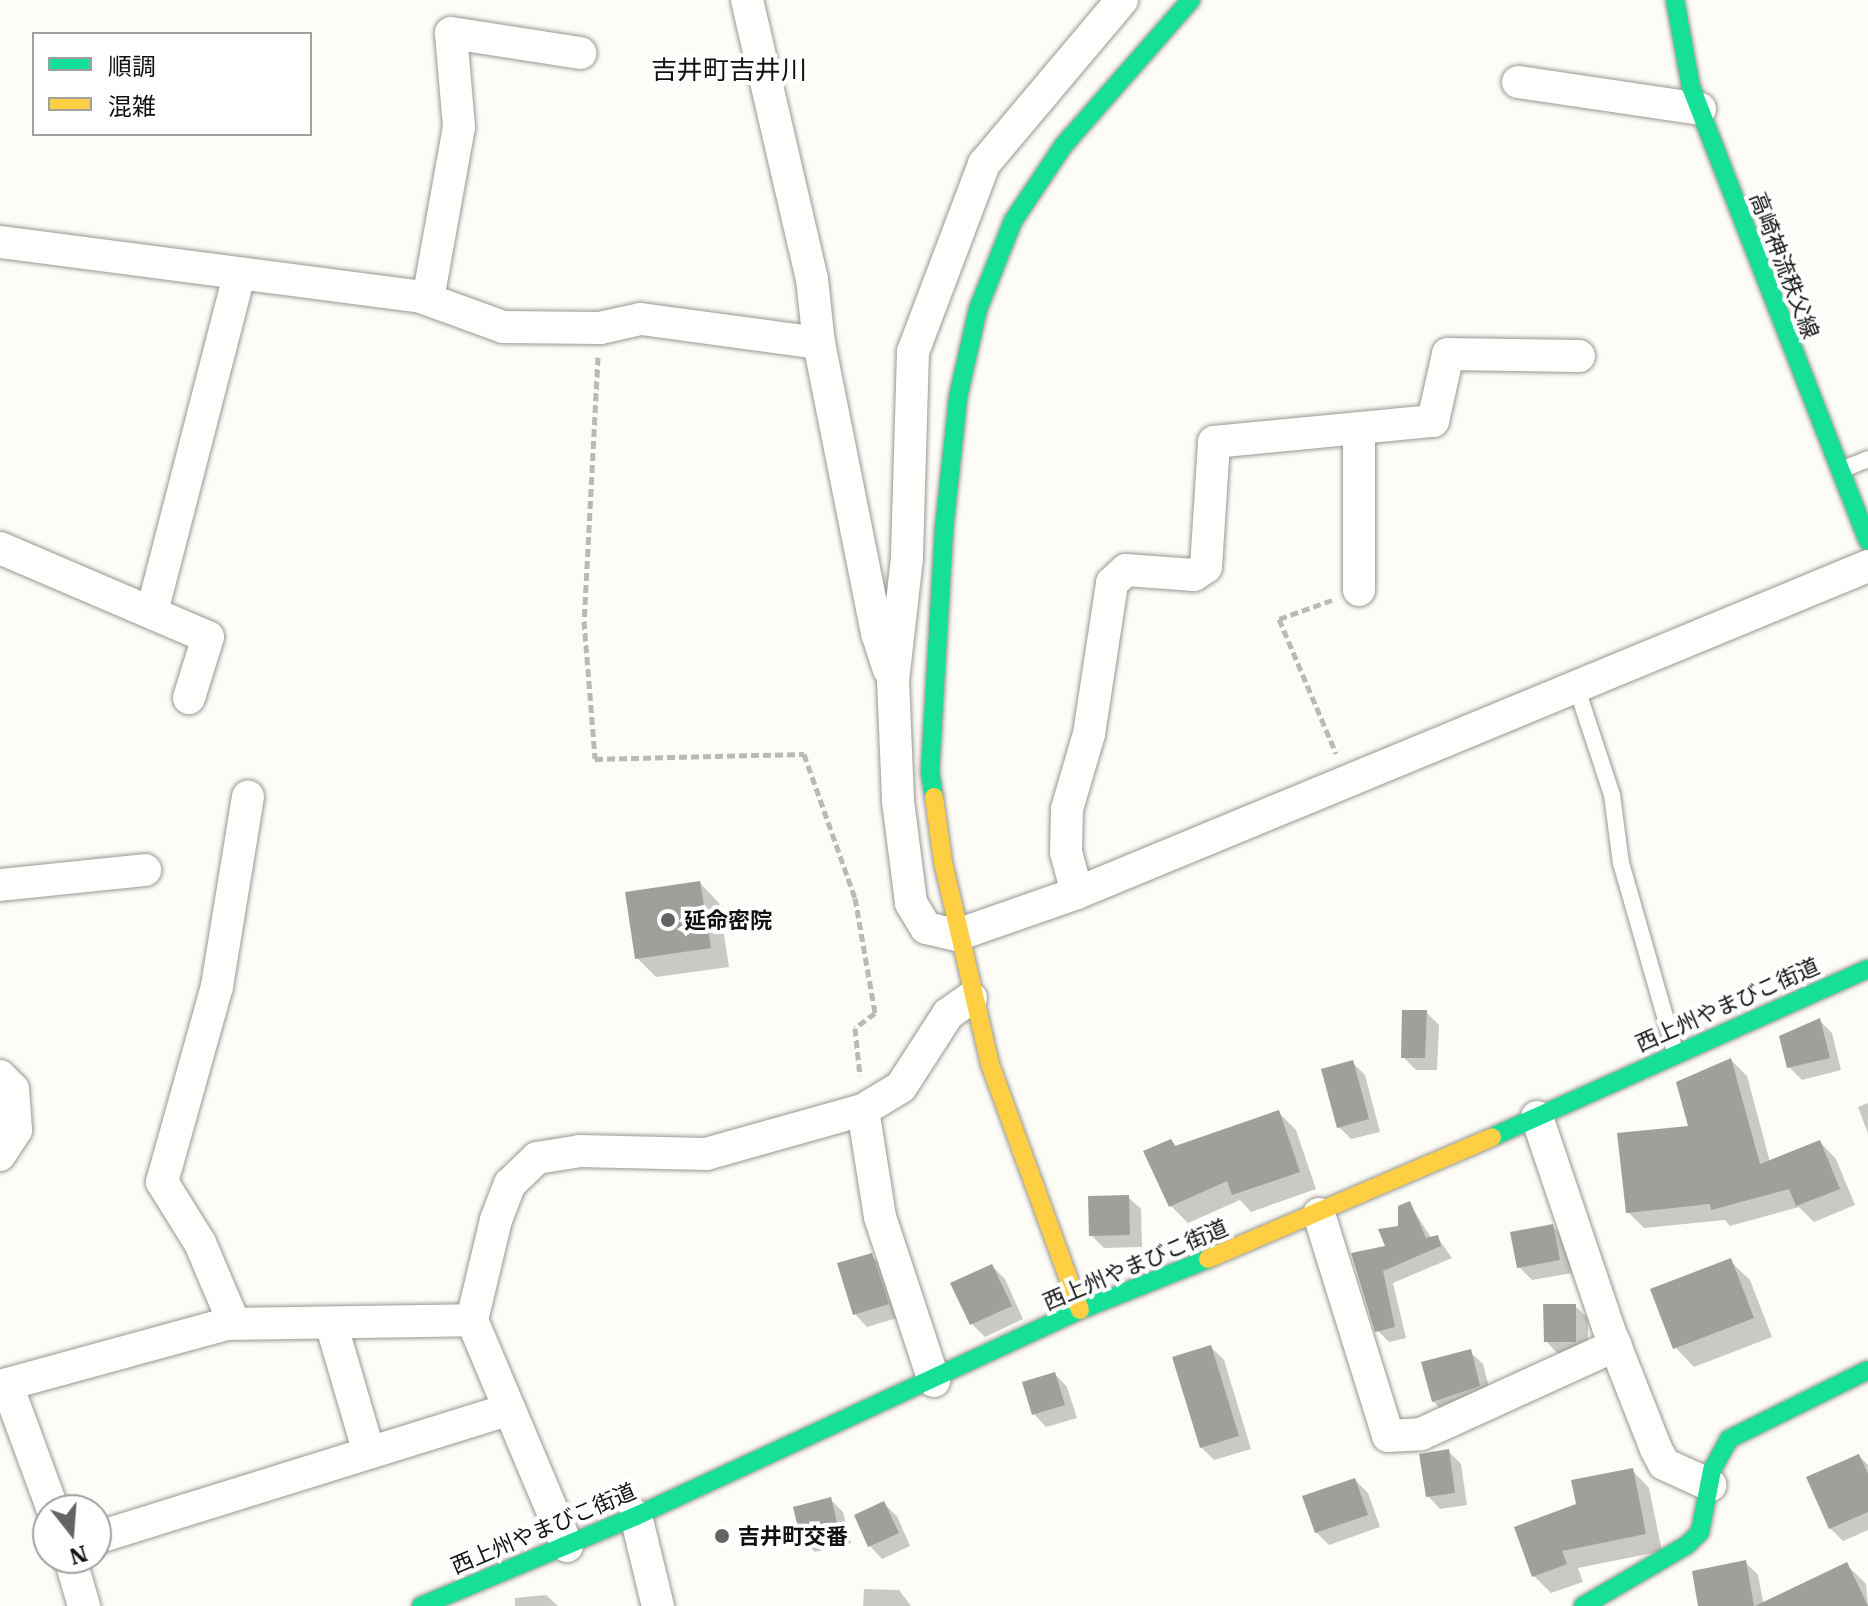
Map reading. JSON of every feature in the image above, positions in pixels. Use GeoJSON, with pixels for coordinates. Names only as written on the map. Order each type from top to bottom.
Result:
{"type":"FeatureCollection","features":[{"type":"Feature","properties":{"kind":"main road"},"geometry":{"type":"LineString","coordinates":[[1080,1310],[971,998],[957,935],[930,772],[956,412],[978,309],[1013,221],[1063,146],[1191,0]]}},
{"type":"Feature","properties":{"kind":"main road","name":"高崎神流秩父線"},"geometry":{"type":"LineString","coordinates":[[1675,0],[1700,109],[1868,541]]}},
{"type":"Feature","properties":{"kind":"main road","name":"西上州やまびこ街道"},"geometry":{"type":"LineString","coordinates":[[428,1604],[636,1516],[934,1381],[1080,1310],[1319,1214],[1537,1117],[1675,1051],[1868,969]]}},
{"type":"Feature","properties":{"kind":"main road"},"geometry":{"type":"LineString","coordinates":[[1583,1606],[1687,1545],[1700,1532],[1716,1455],[1729,1439],[1868,1370]]}},
{"type":"Feature","properties":{"kind":"street"},"geometry":{"type":"LineString","coordinates":[[747,0],[812,279],[819,343],[877,633],[893,680]]}},
{"type":"Feature","properties":{"kind":"street"},"geometry":{"type":"LineString","coordinates":[[1122,0],[984,164],[930,300],[913,352],[907,558],[893,680],[898,801],[911,903],[926,928],[957,935],[1077,893],[1347,778],[1868,566]]}},
{"type":"Feature","properties":{"kind":"street"},"geometry":{"type":"LineString","coordinates":[[428,299],[459,127],[451,33],[580,53]]}},
{"type":"Feature","properties":{"kind":"street"},"geometry":{"type":"LineString","coordinates":[[1518,82],[1700,109]]}},
{"type":"Feature","properties":{"kind":"street"},"geometry":{"type":"LineString","coordinates":[[0,242],[428,299],[503,327],[600,328],[641,319],[819,343]]}},
{"type":"Feature","properties":{"kind":"street"},"geometry":{"type":"LineString","coordinates":[[152,612],[239,276]]}},
{"type":"Feature","properties":{"kind":"street"},"geometry":{"type":"LineString","coordinates":[[1077,893],[1066,852],[1067,809],[1089,734],[1112,583],[1126,570],[1194,575],[1206,567],[1214,442],[1359,431],[1433,421],[1448,354],[1579,356]]}},
{"type":"Feature","properties":{"kind":"street"},"geometry":{"type":"LineString","coordinates":[[1359,431],[1359,590]]}},
{"type":"Feature","properties":{"kind":"street"},"geometry":{"type":"LineString","coordinates":[[0,548],[208,637],[189,698]]}},
{"type":"Feature","properties":{"kind":"street"},"geometry":{"type":"LineString","coordinates":[[234,1323],[200,1243],[162,1182],[217,986],[248,797]]}},
{"type":"Feature","properties":{"kind":"street"},"geometry":{"type":"LineString","coordinates":[[0,885],[145,870]]}},
{"type":"Feature","properties":{"kind":"street"},"geometry":{"type":"LineString","coordinates":[[567,1546],[472,1320],[496,1220],[510,1184],[537,1158],[580,1151],[706,1154],[863,1110],[901,1087],[948,1014],[971,998]]}},
{"type":"Feature","properties":{"kind":"street"},"geometry":{"type":"LineString","coordinates":[[0,1076],[13,1089],[16,1130],[0,1155]]}},
{"type":"Feature","properties":{"kind":"street"},"geometry":{"type":"LineString","coordinates":[[863,1110],[880,1217],[934,1381]]}},
{"type":"Feature","properties":{"kind":"street"},"geometry":{"type":"LineString","coordinates":[[1537,1117],[1616,1345],[1664,1464],[1710,1485]]}},
{"type":"Feature","properties":{"kind":"street"},"geometry":{"type":"LineString","coordinates":[[1319,1214],[1388,1436],[1421,1434],[1616,1345]]}},
{"type":"Feature","properties":{"kind":"street"},"geometry":{"type":"LineString","coordinates":[[47,1494],[4,1385],[234,1323],[472,1320]]}},
{"type":"Feature","properties":{"kind":"street"},"geometry":{"type":"LineString","coordinates":[[331,1323],[369,1453]]}},
{"type":"Feature","properties":{"kind":"street"},"geometry":{"type":"LineString","coordinates":[[112,1533],[509,1409]]}},
{"type":"Feature","properties":{"kind":"street"},"geometry":{"type":"LineString","coordinates":[[636,1516],[658,1606]]}},
{"type":"Feature","properties":{"kind":"street"},"geometry":{"type":"LineString","coordinates":[[75,1574],[84,1606]]}},
{"type":"Feature","properties":{"kind":"lane"},"geometry":{"type":"LineString","coordinates":[[1839,470],[1868,459]]}},
{"type":"Feature","properties":{"kind":"lane"},"geometry":{"type":"LineString","coordinates":[[1576,686],[1612,795],[1621,863],[1675,1051]]}},
{"type":"Feature","properties":{"kind":"path"},"geometry":{"type":"LineString","coordinates":[[600,328],[584,621],[595,759],[804,754],[855,898],[875,1013],[855,1028],[863,1110]]}},
{"type":"Feature","properties":{"kind":"path"},"geometry":{"type":"LineString","coordinates":[[1347,778],[1279,619],[1359,590]]}},
{"type":"Feature","properties":{"kind":"building","name":"延命密院"},"geometry":{"type":"Polygon","coordinates":[[[700,881],[711,948],[635,959],[625,892],[700,881]]]}},
{"type":"Feature","properties":{"kind":"building"},"geometry":{"type":"Polygon","coordinates":[[[1402,1010],[1427,1010],[1425,1058],[1401,1058],[1402,1010]]]}},
{"type":"Feature","properties":{"kind":"building"},"geometry":{"type":"Polygon","coordinates":[[[1820,1018],[1830,1058],[1787,1068],[1779,1036],[1820,1018]]]}},
{"type":"Feature","properties":{"kind":"building"},"geometry":{"type":"Polygon","coordinates":[[[1731,1058],[1760,1164],[1820,1140],[1840,1189],[1796,1206],[1789,1189],[1711,1210],[1710,1204],[1626,1213],[1617,1133],[1688,1126],[1676,1082],[1731,1058]]]}},
{"type":"Feature","properties":{"kind":"building"},"geometry":{"type":"Polygon","coordinates":[[[1353,1060],[1369,1119],[1337,1128],[1321,1069],[1353,1060]]]}},
{"type":"Feature","properties":{"kind":"building"},"geometry":{"type":"Polygon","coordinates":[[[1279,1110],[1300,1172],[1232,1195],[1227,1181],[1169,1207],[1143,1151],[1171,1139],[1175,1146],[1279,1110]]]}},
{"type":"Feature","properties":{"kind":"building"},"geometry":{"type":"Polygon","coordinates":[[[1129,1195],[1130,1235],[1089,1236],[1088,1196],[1129,1195]]]}},
{"type":"Feature","properties":{"kind":"building"},"geometry":{"type":"Polygon","coordinates":[[[1410,1201],[1426,1238],[1438,1235],[1441,1246],[1383,1271],[1395,1327],[1375,1332],[1351,1253],[1385,1246],[1378,1229],[1398,1226],[1398,1206],[1410,1201]]]}},
{"type":"Feature","properties":{"kind":"building"},"geometry":{"type":"Polygon","coordinates":[[[1553,1224],[1560,1260],[1517,1268],[1510,1232],[1553,1224]]]}},
{"type":"Feature","properties":{"kind":"building"},"geometry":{"type":"Polygon","coordinates":[[[872,1253],[889,1304],[853,1315],[837,1263],[872,1253]]]}},
{"type":"Feature","properties":{"kind":"building"},"geometry":{"type":"Polygon","coordinates":[[[1731,1258],[1754,1318],[1673,1349],[1650,1289],[1731,1258]]]}},
{"type":"Feature","properties":{"kind":"building"},"geometry":{"type":"Polygon","coordinates":[[[992,1264],[1012,1306],[970,1325],[950,1283],[992,1264]]]}},
{"type":"Feature","properties":{"kind":"building"},"geometry":{"type":"Polygon","coordinates":[[[1543,1304],[1576,1304],[1576,1342],[1544,1342],[1543,1304]]]}},
{"type":"Feature","properties":{"kind":"building"},"geometry":{"type":"Polygon","coordinates":[[[1211,1345],[1239,1436],[1200,1448],[1172,1357],[1211,1345]]]}},
{"type":"Feature","properties":{"kind":"building"},"geometry":{"type":"Polygon","coordinates":[[[1471,1349],[1480,1386],[1432,1402],[1421,1362],[1471,1349]]]}},
{"type":"Feature","properties":{"kind":"building"},"geometry":{"type":"Polygon","coordinates":[[[1055,1372],[1065,1405],[1032,1415],[1022,1382],[1055,1372]]]}},
{"type":"Feature","properties":{"kind":"building"},"geometry":{"type":"Polygon","coordinates":[[[1449,1449],[1455,1493],[1426,1497],[1419,1454],[1449,1449]]]}},
{"type":"Feature","properties":{"kind":"building"},"geometry":{"type":"Polygon","coordinates":[[[1859,1454],[1868,1474],[1868,1512],[1829,1529],[1806,1477],[1859,1454]]]}},
{"type":"Feature","properties":{"kind":"building"},"geometry":{"type":"Polygon","coordinates":[[[1633,1468],[1646,1534],[1562,1551],[1567,1564],[1532,1577],[1514,1527],[1576,1504],[1571,1480],[1633,1468]]]}},
{"type":"Feature","properties":{"kind":"building"},"geometry":{"type":"Polygon","coordinates":[[[1355,1478],[1368,1515],[1315,1533],[1302,1496],[1355,1478]]]}},
{"type":"Feature","properties":{"kind":"building"},"geometry":{"type":"Polygon","coordinates":[[[831,1497],[839,1531],[801,1541],[793,1507],[831,1497]]]}},
{"type":"Feature","properties":{"kind":"building"},"geometry":{"type":"Polygon","coordinates":[[[884,1501],[899,1533],[868,1547],[854,1515],[884,1501]]]}},
{"type":"Feature","properties":{"kind":"building"},"geometry":{"type":"Polygon","coordinates":[[[1746,1560],[1754,1606],[1698,1606],[1692,1571],[1746,1560]]]}},
{"type":"Feature","properties":{"kind":"building"},"geometry":{"type":"Polygon","coordinates":[[[1847,1562],[1868,1606],[1755,1606],[1847,1562]]]}},
{"type":"Feature","properties":{"kind":"traffic: fast"},"geometry":{"type":"LineString","coordinates":[[934,797],[930,772],[944,529],[958,397],[978,309],[1013,221],[1063,146],[1191,0]]}},
{"type":"Feature","properties":{"kind":"traffic: fast"},"geometry":{"type":"LineString","coordinates":[[1675,0],[1691,87],[1868,541]]}},
{"type":"Feature","properties":{"kind":"traffic: fast"},"geometry":{"type":"LineString","coordinates":[[1492,1137],[1868,969]]}},
{"type":"Feature","properties":{"kind":"traffic: fast"},"geometry":{"type":"LineString","coordinates":[[421,1606],[636,1516],[1080,1310],[1208,1259]]}},
{"type":"Feature","properties":{"kind":"traffic: fast"},"geometry":{"type":"LineString","coordinates":[[1583,1606],[1687,1545],[1700,1532],[1712,1470],[1729,1439],[1868,1370]]}},
{"type":"Feature","properties":{"kind":"traffic: slow"},"geometry":{"type":"LineString","coordinates":[[934,797],[943,862],[990,1064],[1080,1310]]}},
{"type":"Feature","properties":{"kind":"traffic: slow"},"geometry":{"type":"LineString","coordinates":[[1208,1259],[1492,1137]]}},
{"type":"Feature","properties":{"kind":"place","name":"延命密院"},"geometry":{"type":"Point","coordinates":[668,920]}},
{"type":"Feature","properties":{"kind":"place","name":"吉井町交番"},"geometry":{"type":"Point","coordinates":[722,1536]}},
{"type":"Feature","properties":{"kind":"district","name":"吉井町吉井川"},"geometry":{"type":"Point","coordinates":[729,70]}}]}
